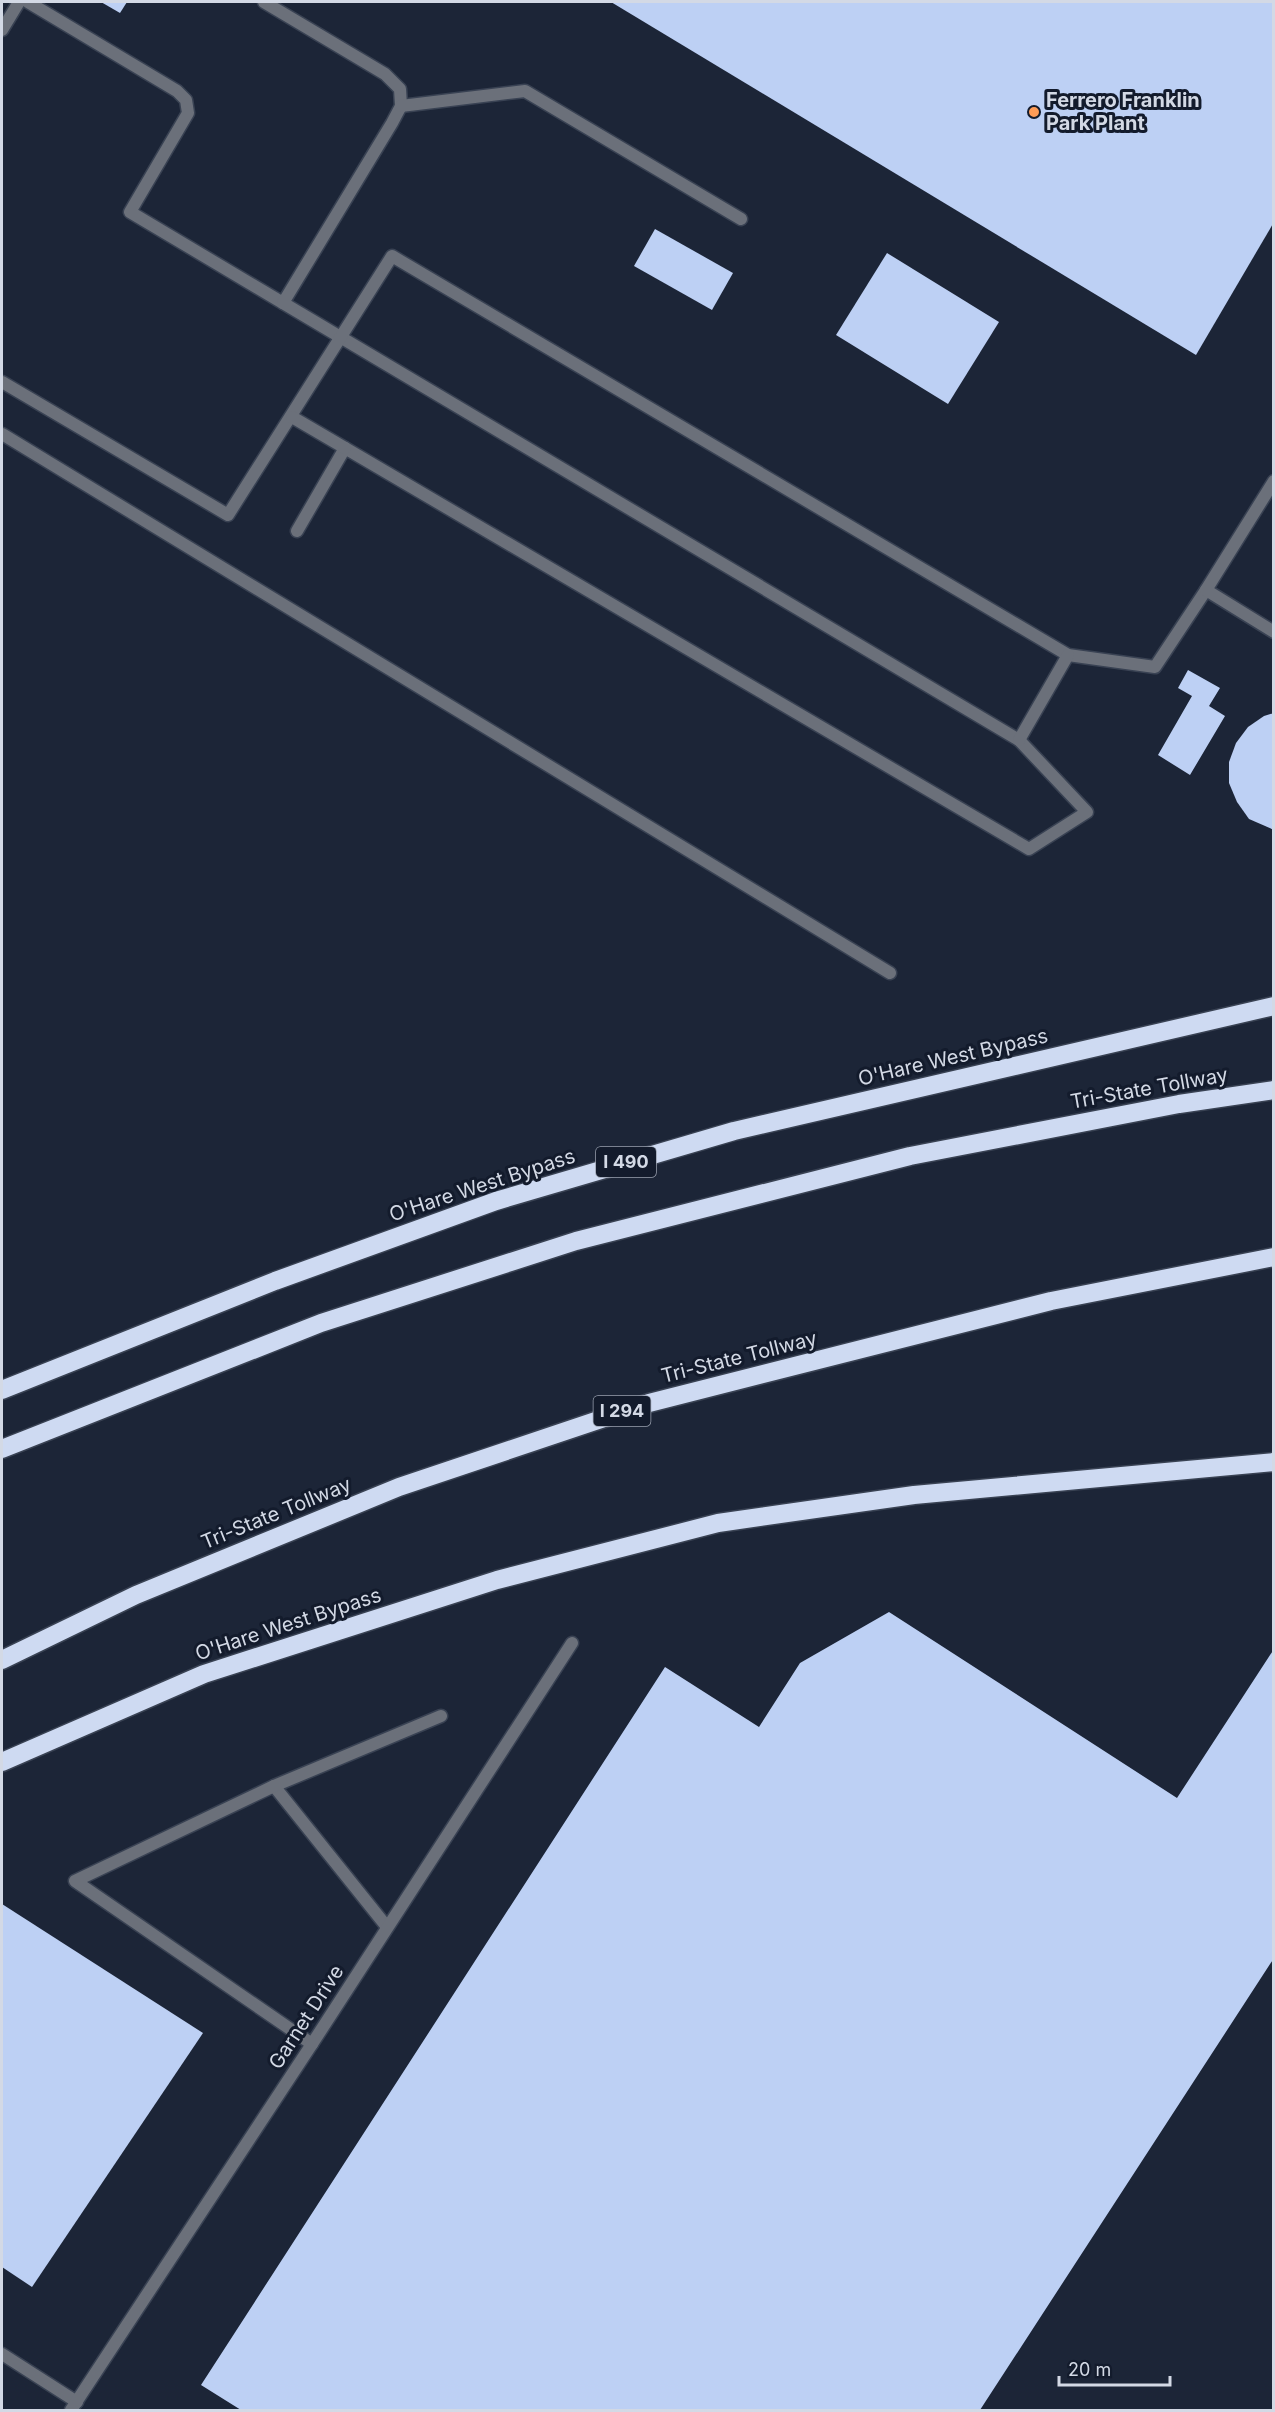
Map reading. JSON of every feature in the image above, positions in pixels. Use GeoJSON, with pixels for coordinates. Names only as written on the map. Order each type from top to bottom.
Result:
{"type":"FeatureCollection","features":[{"type":"Feature","properties":{"kind":"highway","name":"O'Hare West Bypass"},"geometry":{"type":"LineString","coordinates":[[2,1390],[275,1281],[496,1201],[734,1131],[1274,1006]]}},
{"type":"Feature","properties":{"kind":"highway","name":"Tri-State Tollway"},"geometry":{"type":"LineString","coordinates":[[2,1449],[321,1323],[576,1241],[910,1156],[1179,1104],[1274,1090]]}},
{"type":"Feature","properties":{"kind":"highway","name":"Tri-State Tollway"},"geometry":{"type":"LineString","coordinates":[[2,1660],[136,1595],[399,1487],[648,1403],[1052,1301],[1274,1257]]}},
{"type":"Feature","properties":{"kind":"highway","name":"O'Hare West Bypass"},"geometry":{"type":"LineString","coordinates":[[2,1762],[204,1674],[497,1580],[718,1523],[914,1495],[1274,1462]]}},
{"type":"Feature","properties":{"kind":"street"},"geometry":{"type":"LineString","coordinates":[[2,30],[19,2]]}},
{"type":"Feature","properties":{"kind":"street"},"geometry":{"type":"LineString","coordinates":[[28,2],[177,91],[186,100],[188,113],[130,212],[1019,740],[1087,812],[1029,849],[292,417]]}},
{"type":"Feature","properties":{"kind":"street"},"geometry":{"type":"LineString","coordinates":[[264,2],[385,74],[400,89],[401,106],[283,303]]}},
{"type":"Feature","properties":{"kind":"street"},"geometry":{"type":"LineString","coordinates":[[401,106],[525,91],[741,219]]}},
{"type":"Feature","properties":{"kind":"street"},"geometry":{"type":"LineString","coordinates":[[2,382],[228,515],[392,256],[1068,655],[1155,667],[1274,481]]}},
{"type":"Feature","properties":{"kind":"street"},"geometry":{"type":"LineString","coordinates":[[2,434],[891,973]]}},
{"type":"Feature","properties":{"kind":"street"},"geometry":{"type":"LineString","coordinates":[[297,531],[345,448]]}},
{"type":"Feature","properties":{"kind":"street"},"geometry":{"type":"LineString","coordinates":[[1206,590],[1274,632]]}},
{"type":"Feature","properties":{"kind":"street"},"geometry":{"type":"LineString","coordinates":[[1019,740],[1068,655]]}},
{"type":"Feature","properties":{"kind":"street","name":"Garnet Drive"},"geometry":{"type":"LineString","coordinates":[[74,2406],[572,1643]]}},
{"type":"Feature","properties":{"kind":"street"},"geometry":{"type":"LineString","coordinates":[[312,2044],[75,1881],[273,1786],[441,1716]]}},
{"type":"Feature","properties":{"kind":"street"},"geometry":{"type":"LineString","coordinates":[[273,1786],[387,1927]]}},
{"type":"Feature","properties":{"kind":"street"},"geometry":{"type":"LineString","coordinates":[[2,2354],[74,2406]]}},
{"type":"Feature","properties":{"kind":"building"},"geometry":{"type":"Polygon","coordinates":[[[101,2],[127,2],[120,13],[101,2]]]}},
{"type":"Feature","properties":{"kind":"building","name":"Ferrero Franklin Park Plant"},"geometry":{"type":"Polygon","coordinates":[[[611,2],[1274,2],[1274,222],[1196,355],[611,2]]]}},
{"type":"Feature","properties":{"kind":"building"},"geometry":{"type":"Polygon","coordinates":[[[655,229],[733,273],[712,310],[634,266],[655,229]]]}},
{"type":"Feature","properties":{"kind":"building"},"geometry":{"type":"Polygon","coordinates":[[[887,253],[999,322],[948,404],[836,335],[887,253]]]}},
{"type":"Feature","properties":{"kind":"building"},"geometry":{"type":"Polygon","coordinates":[[[1188,670],[1220,688],[1209,706],[1225,716],[1190,775],[1158,755],[1192,696],[1178,688],[1188,670]]]}},
{"type":"Feature","properties":{"kind":"building"},"geometry":{"type":"Polygon","coordinates":[[[1274,713],[1274,830],[1249,819],[1237,802],[1229,783],[1229,762],[1236,743],[1248,727],[1264,716],[1274,713]]]}},
{"type":"Feature","properties":{"kind":"building"},"geometry":{"type":"Polygon","coordinates":[[[889,1612],[1177,1798],[1274,1649],[1274,1958],[980,2410],[241,2410],[201,2385],[665,1667],[759,1727],[800,1663],[889,1612]]]}},
{"type":"Feature","properties":{"kind":"building"},"geometry":{"type":"Polygon","coordinates":[[[2,1904],[203,2033],[32,2287],[2,2267],[2,1904]]]}},
{"type":"Feature","properties":{"kind":"place","name":"Ferrero Franklin Park Plant"},"geometry":{"type":"Point","coordinates":[1034,112]}}]}
